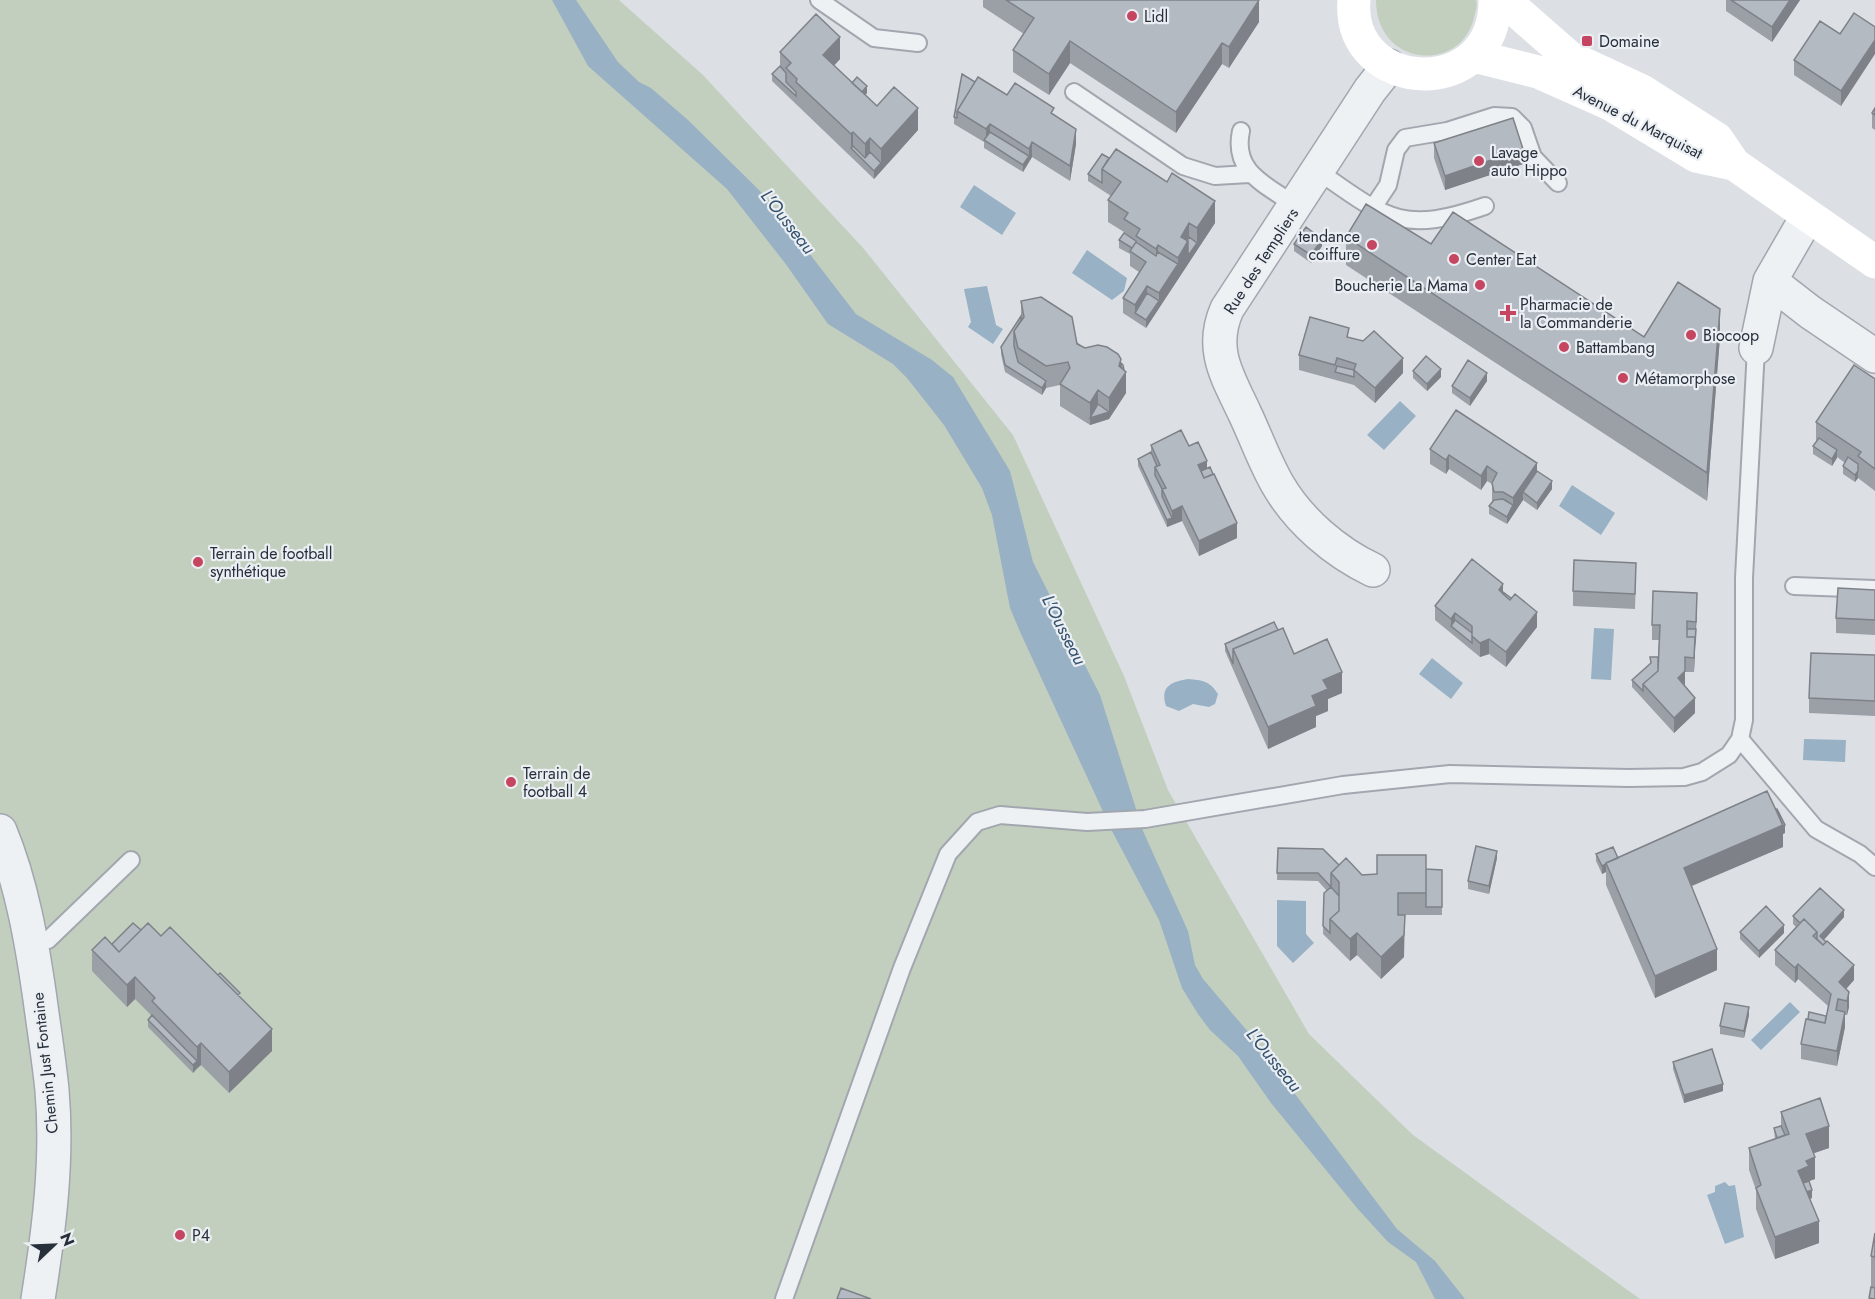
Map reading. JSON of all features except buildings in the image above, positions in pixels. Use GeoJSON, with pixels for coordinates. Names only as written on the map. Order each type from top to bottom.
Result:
{"type":"FeatureCollection","features":[{"type":"Feature","properties":{"kind":"main road"},"geometry":{"type":"LineString","coordinates":[[1354,0],[1353,9],[1359,32],[1371,51],[1389,66],[1411,74],[1433,75],[1455,69],[1474,56],[1488,37],[1496,15],[1495,0]]}},
{"type":"Feature","properties":{"kind":"main road","name":"Avenue du Marquisat"},"geometry":{"type":"LineString","coordinates":[[1504,0],[1569,57],[1642,91],[1718,140],[1734,164],[1807,217],[1875,262]]}},
{"type":"Feature","properties":{"kind":"main road","name":"Avenue du Marquisat"},"geometry":{"type":"LineString","coordinates":[[1474,56],[1538,72],[1610,104],[1696,156],[1734,164]]}},
{"type":"Feature","properties":{"kind":"street","name":"Rue des Templiers"},"geometry":{"type":"LineString","coordinates":[[1372,570],[1347,558],[1322,536],[1278,485],[1224,369],[1218,336],[1227,309],[1370,90],[1389,66]]}},
{"type":"Feature","properties":{"kind":"street"},"geometry":{"type":"LineString","coordinates":[[1756,348],[1770,281],[1807,217]]}},
{"type":"Feature","properties":{"kind":"street"},"geometry":{"type":"LineString","coordinates":[[1770,281],[1875,356]]}},
{"type":"Feature","properties":{"kind":"street","name":"Chemin Just Fontaine"},"geometry":{"type":"LineString","coordinates":[[0,831],[19,891],[30,943],[52,1090],[53,1137],[48,1236],[38,1299]]}},
{"type":"Feature","properties":{"kind":"lane"},"geometry":{"type":"LineString","coordinates":[[819,0],[874,38],[918,43]]}},
{"type":"Feature","properties":{"kind":"lane"},"geometry":{"type":"LineString","coordinates":[[1074,92],[1183,166],[1215,176],[1249,174]]}},
{"type":"Feature","properties":{"kind":"lane"},"geometry":{"type":"LineString","coordinates":[[1372,209],[1388,185],[1396,150],[1405,138],[1447,131],[1494,116],[1504,115],[1518,121],[1523,128],[1533,157],[1558,183]]}},
{"type":"Feature","properties":{"kind":"lane"},"geometry":{"type":"LineString","coordinates":[[1241,131],[1238,145],[1249,174],[1296,206]]}},
{"type":"Feature","properties":{"kind":"lane"},"geometry":{"type":"LineString","coordinates":[[1318,171],[1372,209],[1404,221],[1455,216],[1485,206]]}},
{"type":"Feature","properties":{"kind":"lane"},"geometry":{"type":"LineString","coordinates":[[784,1299],[902,968],[948,854],[977,822],[999,815],[1088,822],[1145,819],[1401,777],[1450,774],[1684,777],[1702,772],[1729,755],[1740,740],[1744,720],[1744,578],[1756,348]]}},
{"type":"Feature","properties":{"kind":"lane"},"geometry":{"type":"LineString","coordinates":[[1794,586],[1875,589]]}},
{"type":"Feature","properties":{"kind":"lane"},"geometry":{"type":"LineString","coordinates":[[1740,740],[1816,829],[1860,854],[1875,867]]}},
{"type":"Feature","properties":{"kind":"lane"},"geometry":{"type":"LineString","coordinates":[[30,943],[48,940],[131,860]]}},
{"type":"Feature","properties":{"kind":"green space"},"geometry":{"type":"Polygon","coordinates":[[[0,0],[619,0],[703,75],[864,249],[1013,435],[1124,676],[1168,790],[1309,1034],[1413,1135],[1640,1299],[0,1299],[0,0]]]}},
{"type":"Feature","properties":{"kind":"green space"},"geometry":{"type":"Polygon","coordinates":[[[1376,0],[1476,0],[1477,4],[1466,36],[1453,48],[1437,55],[1420,55],[1403,50],[1389,39],[1380,22],[1376,0]]]}},
{"type":"Feature","properties":{"kind":"water","name":"L'Ousseau"},"geometry":{"type":"Polygon","coordinates":[[[552,0],[576,0],[618,62],[639,82],[651,88],[688,120],[765,196],[856,314],[932,360],[953,377],[1010,471],[1033,562],[1100,695],[1143,831],[1188,931],[1195,965],[1203,979],[1249,1033],[1397,1229],[1435,1261],[1465,1299],[1435,1299],[1416,1262],[1388,1242],[1357,1208],[1271,1103],[1238,1056],[1210,1030],[1182,988],[1159,920],[1112,831],[1010,608],[992,515],[982,488],[944,425],[893,364],[828,324],[785,263],[727,189],[588,66],[552,0]]]}},
{"type":"Feature","properties":{"kind":"water"},"geometry":{"type":"Polygon","coordinates":[[[974,185],[1016,213],[1002,235],[960,207],[974,185]]]}},
{"type":"Feature","properties":{"kind":"water"},"geometry":{"type":"Polygon","coordinates":[[[1087,250],[1127,278],[1124,291],[1112,300],[1072,273],[1087,250]]]}},
{"type":"Feature","properties":{"kind":"water"},"geometry":{"type":"Polygon","coordinates":[[[987,286],[996,325],[1003,329],[993,344],[968,327],[971,322],[964,289],[987,286]]]}},
{"type":"Feature","properties":{"kind":"water"},"geometry":{"type":"Polygon","coordinates":[[[1400,401],[1416,416],[1384,450],[1367,435],[1400,401]]]}},
{"type":"Feature","properties":{"kind":"water"},"geometry":{"type":"Polygon","coordinates":[[[1572,485],[1615,513],[1601,535],[1559,506],[1572,485]]]}},
{"type":"Feature","properties":{"kind":"water"},"geometry":{"type":"Polygon","coordinates":[[[1594,628],[1614,629],[1611,680],[1591,679],[1594,628]]]}},
{"type":"Feature","properties":{"kind":"water"},"geometry":{"type":"Polygon","coordinates":[[[1432,658],[1463,683],[1451,699],[1419,674],[1432,658]]]}},
{"type":"Feature","properties":{"kind":"water"},"geometry":{"type":"Polygon","coordinates":[[[1188,679],[1202,681],[1212,686],[1218,694],[1215,704],[1209,707],[1193,704],[1179,711],[1166,706],[1164,694],[1168,686],[1188,679]]]}},
{"type":"Feature","properties":{"kind":"water"},"geometry":{"type":"Polygon","coordinates":[[[1804,739],[1846,740],[1845,762],[1803,760],[1804,739]]]}},
{"type":"Feature","properties":{"kind":"water"},"geometry":{"type":"Polygon","coordinates":[[[1277,900],[1306,901],[1306,934],[1314,943],[1293,963],[1277,946],[1277,900]]]}},
{"type":"Feature","properties":{"kind":"water"},"geometry":{"type":"Polygon","coordinates":[[[1790,1002],[1800,1012],[1761,1050],[1751,1040],[1790,1002]]]}},
{"type":"Feature","properties":{"kind":"water"},"geometry":{"type":"Polygon","coordinates":[[[1725,1182],[1729,1186],[1735,1185],[1744,1237],[1725,1244],[1707,1195],[1715,1192],[1715,1186],[1725,1182]]]}},
{"type":"Feature","properties":{"kind":"place","name":"Lidl"},"geometry":{"type":"Point","coordinates":[1132,16]}},
{"type":"Feature","properties":{"kind":"place","name":"Domaine"},"geometry":{"type":"Point","coordinates":[1587,41]}},
{"type":"Feature","properties":{"kind":"place","name":"Lavage auto Hippo"},"geometry":{"type":"Point","coordinates":[1479,161]}},
{"type":"Feature","properties":{"kind":"place","name":"tendance coiffure"},"geometry":{"type":"Point","coordinates":[1372,245]}},
{"type":"Feature","properties":{"kind":"place","name":"Center Eat"},"geometry":{"type":"Point","coordinates":[1454,259]}},
{"type":"Feature","properties":{"kind":"place","name":"Boucherie La Mama"},"geometry":{"type":"Point","coordinates":[1480,285]}},
{"type":"Feature","properties":{"kind":"place","name":"Pharmacie de la Commanderie"},"geometry":{"type":"Point","coordinates":[1508,313]}},
{"type":"Feature","properties":{"kind":"place","name":"Biocoop"},"geometry":{"type":"Point","coordinates":[1691,335]}},
{"type":"Feature","properties":{"kind":"place","name":"Battambang"},"geometry":{"type":"Point","coordinates":[1564,347]}},
{"type":"Feature","properties":{"kind":"place","name":"Métamorphose"},"geometry":{"type":"Point","coordinates":[1623,378]}},
{"type":"Feature","properties":{"kind":"place","name":"Terrain de football synthétique"},"geometry":{"type":"Point","coordinates":[198,562]}},
{"type":"Feature","properties":{"kind":"place","name":"Terrain de football 4"},"geometry":{"type":"Point","coordinates":[511,782]}},
{"type":"Feature","properties":{"kind":"place","name":"P4"},"geometry":{"type":"Point","coordinates":[180,1235]}}]}
